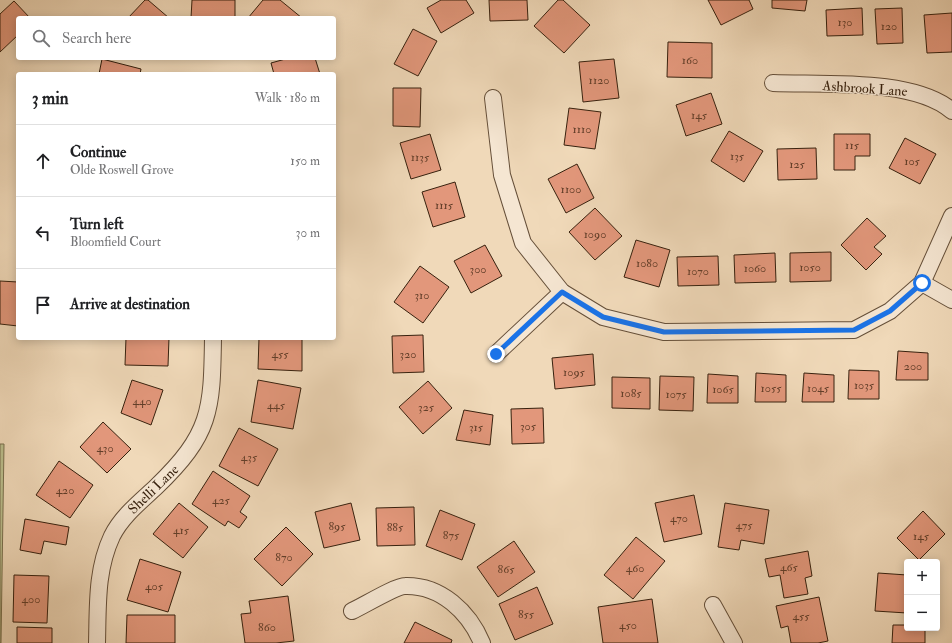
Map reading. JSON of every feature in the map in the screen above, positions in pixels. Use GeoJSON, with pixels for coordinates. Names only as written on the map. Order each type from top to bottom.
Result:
{"type":"FeatureCollection","features":[{"type":"Feature","properties":{"kind":"street","name":"Ashbrook Lane"},"geometry":{"type":"LineString","coordinates":[[773,83],[884,87],[900,89],[915,92],[944,104],[952,111]]}},
{"type":"Feature","properties":{"kind":"street"},"geometry":{"type":"LineString","coordinates":[[493,98],[502,175],[523,242],[562,292],[603,317],[664,332],[854,330],[890,311],[922,283],[952,216]]}},
{"type":"Feature","properties":{"kind":"street"},"geometry":{"type":"LineString","coordinates":[[922,283],[952,300]]}},
{"type":"Feature","properties":{"kind":"street"},"geometry":{"type":"LineString","coordinates":[[496,354],[562,292]]}},
{"type":"Feature","properties":{"kind":"street","name":"Shelli Lane"},"geometry":{"type":"LineString","coordinates":[[97,643],[98,587],[104,556],[113,535],[126,515],[176,468],[191,450],[203,428],[211,402],[213,340]]}},
{"type":"Feature","properties":{"kind":"street"},"geometry":{"type":"LineString","coordinates":[[352,611],[404,586],[432,590],[457,605],[475,626],[482,643]]}},
{"type":"Feature","properties":{"kind":"street"},"geometry":{"type":"LineString","coordinates":[[713,605],[734,643]]}},
{"type":"Feature","properties":{"kind":"green space"},"geometry":{"type":"Polygon","coordinates":[[[0,444],[4,444],[1,643],[0,643],[0,444]]]}},
{"type":"Feature","properties":{"kind":"building"},"geometry":{"type":"Polygon","coordinates":[[[145,0],[148,0],[167,16],[130,16],[145,0]]]}},
{"type":"Feature","properties":{"kind":"building"},"geometry":{"type":"Polygon","coordinates":[[[192,0],[235,0],[235,16],[191,16],[192,0]]]}},
{"type":"Feature","properties":{"kind":"building"},"geometry":{"type":"Polygon","coordinates":[[[263,0],[280,0],[300,16],[250,16],[263,0]]]}},
{"type":"Feature","properties":{"kind":"building"},"geometry":{"type":"Polygon","coordinates":[[[441,0],[466,0],[474,13],[441,33],[427,8],[441,0]]]}},
{"type":"Feature","properties":{"kind":"building"},"geometry":{"type":"Polygon","coordinates":[[[489,0],[527,0],[528,20],[490,21],[489,0]]]}},
{"type":"Feature","properties":{"kind":"building"},"geometry":{"type":"Polygon","coordinates":[[[558,0],[563,0],[590,25],[564,53],[534,26],[558,0]]]}},
{"type":"Feature","properties":{"kind":"building"},"geometry":{"type":"Polygon","coordinates":[[[708,0],[749,0],[753,9],[721,25],[708,0]]]}},
{"type":"Feature","properties":{"kind":"building"},"geometry":{"type":"Polygon","coordinates":[[[772,0],[807,0],[805,11],[772,8],[772,0]]]}},
{"type":"Feature","properties":{"kind":"building"},"geometry":{"type":"Polygon","coordinates":[[[14,1],[28,16],[16,16],[16,37],[0,52],[0,14],[14,1]]]}},
{"type":"Feature","properties":{"kind":"building"},"geometry":{"type":"Polygon","coordinates":[[[862,8],[863,35],[827,36],[826,10],[862,8]]]}},
{"type":"Feature","properties":{"kind":"building"},"geometry":{"type":"Polygon","coordinates":[[[902,8],[903,43],[877,44],[875,9],[902,8]]]}},
{"type":"Feature","properties":{"kind":"building"},"geometry":{"type":"Polygon","coordinates":[[[952,13],[952,52],[927,53],[924,15],[952,13]]]}},
{"type":"Feature","properties":{"kind":"building"},"geometry":{"type":"Polygon","coordinates":[[[413,29],[437,41],[418,76],[394,64],[413,29]]]}},
{"type":"Feature","properties":{"kind":"building"},"geometry":{"type":"Polygon","coordinates":[[[668,42],[712,43],[712,78],[667,77],[668,42]]]}},
{"type":"Feature","properties":{"kind":"building"},"geometry":{"type":"Polygon","coordinates":[[[614,59],[619,98],[583,102],[579,62],[614,59]]]}},
{"type":"Feature","properties":{"kind":"building"},"geometry":{"type":"Polygon","coordinates":[[[102,60],[141,69],[140,72],[99,72],[102,60]]]}},
{"type":"Feature","properties":{"kind":"building"},"geometry":{"type":"Polygon","coordinates":[[[282,60],[316,60],[319,72],[273,72],[271,63],[282,60]]]}},
{"type":"Feature","properties":{"kind":"building"},"geometry":{"type":"Polygon","coordinates":[[[393,88],[421,88],[420,127],[393,126],[393,88]]]}},
{"type":"Feature","properties":{"kind":"building"},"geometry":{"type":"Polygon","coordinates":[[[711,93],[722,124],[686,136],[676,105],[711,93]]]}},
{"type":"Feature","properties":{"kind":"building"},"geometry":{"type":"Polygon","coordinates":[[[569,108],[601,112],[595,149],[564,145],[569,108]]]}},
{"type":"Feature","properties":{"kind":"building"},"geometry":{"type":"Polygon","coordinates":[[[729,131],[763,151],[744,182],[711,161],[729,131]]]}},
{"type":"Feature","properties":{"kind":"building"},"geometry":{"type":"Polygon","coordinates":[[[430,134],[441,170],[411,179],[400,143],[430,134]]]}},
{"type":"Feature","properties":{"kind":"building"},"geometry":{"type":"Polygon","coordinates":[[[834,134],[870,134],[870,156],[855,156],[855,170],[834,170],[834,134]]]}},
{"type":"Feature","properties":{"kind":"building"},"geometry":{"type":"Polygon","coordinates":[[[905,138],[936,154],[920,184],[889,168],[905,138]]]}},
{"type":"Feature","properties":{"kind":"building"},"geometry":{"type":"Polygon","coordinates":[[[816,148],[817,179],[778,180],[777,149],[816,148]]]}},
{"type":"Feature","properties":{"kind":"building"},"geometry":{"type":"Polygon","coordinates":[[[577,164],[594,198],[566,213],[548,179],[577,164]]]}},
{"type":"Feature","properties":{"kind":"building"},"geometry":{"type":"Polygon","coordinates":[[[455,182],[465,217],[433,227],[422,192],[455,182]]]}},
{"type":"Feature","properties":{"kind":"building"},"geometry":{"type":"Polygon","coordinates":[[[595,208],[622,236],[595,260],[569,232],[595,208]]]}},
{"type":"Feature","properties":{"kind":"building"},"geometry":{"type":"Polygon","coordinates":[[[867,218],[886,236],[874,247],[882,254],[866,270],[841,245],[867,218]]]}},
{"type":"Feature","properties":{"kind":"building"},"geometry":{"type":"Polygon","coordinates":[[[636,240],[670,250],[659,287],[624,277],[636,240]]]}},
{"type":"Feature","properties":{"kind":"building"},"geometry":{"type":"Polygon","coordinates":[[[485,245],[502,276],[471,293],[454,261],[485,245]]]}},
{"type":"Feature","properties":{"kind":"building"},"geometry":{"type":"Polygon","coordinates":[[[831,252],[831,281],[790,282],[790,253],[831,252]]]}},
{"type":"Feature","properties":{"kind":"building"},"geometry":{"type":"Polygon","coordinates":[[[775,253],[776,282],[735,283],[734,255],[775,253]]]}},
{"type":"Feature","properties":{"kind":"building"},"geometry":{"type":"Polygon","coordinates":[[[718,256],[719,285],[678,286],[677,257],[718,256]]]}},
{"type":"Feature","properties":{"kind":"building"},"geometry":{"type":"Polygon","coordinates":[[[420,266],[449,287],[423,323],[394,302],[420,266]]]}},
{"type":"Feature","properties":{"kind":"building"},"geometry":{"type":"Polygon","coordinates":[[[0,281],[16,282],[16,326],[0,324],[0,281]]]}},
{"type":"Feature","properties":{"kind":"building"},"geometry":{"type":"Polygon","coordinates":[[[423,335],[424,372],[393,373],[392,336],[423,335]]]}},
{"type":"Feature","properties":{"kind":"building"},"geometry":{"type":"Polygon","coordinates":[[[126,340],[169,340],[168,366],[125,365],[126,340]]]}},
{"type":"Feature","properties":{"kind":"building"},"geometry":{"type":"Polygon","coordinates":[[[259,340],[302,340],[302,371],[258,369],[259,340]]]}},
{"type":"Feature","properties":{"kind":"building"},"geometry":{"type":"Polygon","coordinates":[[[898,351],[928,353],[928,380],[896,380],[898,351]]]}},
{"type":"Feature","properties":{"kind":"building"},"geometry":{"type":"Polygon","coordinates":[[[593,354],[595,385],[555,389],[552,358],[593,354]]]}},
{"type":"Feature","properties":{"kind":"building"},"geometry":{"type":"Polygon","coordinates":[[[849,370],[879,371],[879,399],[848,399],[849,370]]]}},
{"type":"Feature","properties":{"kind":"building"},"geometry":{"type":"Polygon","coordinates":[[[756,373],[786,375],[786,402],[755,402],[756,373]]]}},
{"type":"Feature","properties":{"kind":"building"},"geometry":{"type":"Polygon","coordinates":[[[804,373],[834,375],[834,402],[802,402],[804,373]]]}},
{"type":"Feature","properties":{"kind":"building"},"geometry":{"type":"Polygon","coordinates":[[[708,374],[738,376],[738,403],[707,403],[708,374]]]}},
{"type":"Feature","properties":{"kind":"building"},"geometry":{"type":"Polygon","coordinates":[[[660,376],[694,377],[693,411],[659,410],[660,376]]]}},
{"type":"Feature","properties":{"kind":"building"},"geometry":{"type":"Polygon","coordinates":[[[612,377],[650,378],[650,409],[612,408],[612,377]]]}},
{"type":"Feature","properties":{"kind":"building"},"geometry":{"type":"Polygon","coordinates":[[[132,380],[163,390],[151,425],[121,413],[132,380]]]}},
{"type":"Feature","properties":{"kind":"building"},"geometry":{"type":"Polygon","coordinates":[[[258,380],[301,388],[293,429],[251,422],[258,380]]]}},
{"type":"Feature","properties":{"kind":"building"},"geometry":{"type":"Polygon","coordinates":[[[428,381],[452,408],[423,434],[399,407],[428,381]]]}},
{"type":"Feature","properties":{"kind":"building"},"geometry":{"type":"Polygon","coordinates":[[[543,408],[544,443],[512,444],[511,409],[543,408]]]}},
{"type":"Feature","properties":{"kind":"building"},"geometry":{"type":"Polygon","coordinates":[[[464,410],[493,415],[490,445],[456,440],[464,410]]]}},
{"type":"Feature","properties":{"kind":"building"},"geometry":{"type":"Polygon","coordinates":[[[103,422],[131,449],[107,473],[80,447],[103,422]]]}},
{"type":"Feature","properties":{"kind":"building"},"geometry":{"type":"Polygon","coordinates":[[[239,428],[278,449],[258,486],[219,466],[239,428]]]}},
{"type":"Feature","properties":{"kind":"building"},"geometry":{"type":"Polygon","coordinates":[[[59,461],[93,485],[70,518],[36,495],[59,461]]]}},
{"type":"Feature","properties":{"kind":"building"},"geometry":{"type":"Polygon","coordinates":[[[213,471],[250,496],[240,512],[247,517],[239,528],[228,521],[225,526],[192,504],[213,471]]]}},
{"type":"Feature","properties":{"kind":"building"},"geometry":{"type":"Polygon","coordinates":[[[694,495],[702,534],[664,542],[655,503],[694,495]]]}},
{"type":"Feature","properties":{"kind":"building"},"geometry":{"type":"Polygon","coordinates":[[[179,503],[208,527],[183,558],[153,534],[179,503]]]}},
{"type":"Feature","properties":{"kind":"building"},"geometry":{"type":"Polygon","coordinates":[[[351,503],[360,540],[324,548],[315,512],[351,503]]]}},
{"type":"Feature","properties":{"kind":"building"},"geometry":{"type":"Polygon","coordinates":[[[725,503],[769,510],[764,544],[741,540],[739,550],[718,547],[725,503]]]}},
{"type":"Feature","properties":{"kind":"building"},"geometry":{"type":"Polygon","coordinates":[[[414,507],[415,545],[377,546],[376,508],[414,507]]]}},
{"type":"Feature","properties":{"kind":"building"},"geometry":{"type":"Polygon","coordinates":[[[440,510],[475,524],[462,560],[426,546],[440,510]]]}},
{"type":"Feature","properties":{"kind":"building"},"geometry":{"type":"Polygon","coordinates":[[[923,511],[945,534],[920,559],[918,559],[897,538],[923,511]]]}},
{"type":"Feature","properties":{"kind":"building"},"geometry":{"type":"Polygon","coordinates":[[[25,519],[69,527],[66,545],[44,541],[41,554],[20,550],[25,519]]]}},
{"type":"Feature","properties":{"kind":"building"},"geometry":{"type":"Polygon","coordinates":[[[286,527],[313,554],[282,586],[254,559],[286,527]]]}},
{"type":"Feature","properties":{"kind":"building"},"geometry":{"type":"Polygon","coordinates":[[[636,537],[665,561],[633,599],[604,575],[636,537]]]}},
{"type":"Feature","properties":{"kind":"building"},"geometry":{"type":"Polygon","coordinates":[[[514,541],[535,572],[498,597],[477,567],[514,541]]]}},
{"type":"Feature","properties":{"kind":"building"},"geometry":{"type":"Polygon","coordinates":[[[808,551],[812,576],[805,578],[808,594],[784,598],[780,575],[769,577],[765,559],[808,551]]]}},
{"type":"Feature","properties":{"kind":"building"},"geometry":{"type":"Polygon","coordinates":[[[140,559],[181,572],[168,612],[127,600],[140,559]]]}},
{"type":"Feature","properties":{"kind":"building"},"geometry":{"type":"Polygon","coordinates":[[[878,573],[904,575],[904,613],[875,611],[878,573]]]}},
{"type":"Feature","properties":{"kind":"building"},"geometry":{"type":"Polygon","coordinates":[[[14,575],[49,576],[47,623],[13,622],[14,575]]]}},
{"type":"Feature","properties":{"kind":"building"},"geometry":{"type":"Polygon","coordinates":[[[537,587],[553,624],[515,640],[499,604],[537,587]]]}},
{"type":"Feature","properties":{"kind":"building"},"geometry":{"type":"Polygon","coordinates":[[[288,596],[294,641],[276,643],[245,643],[241,614],[251,613],[249,601],[288,596]]]}},
{"type":"Feature","properties":{"kind":"building"},"geometry":{"type":"Polygon","coordinates":[[[819,597],[828,641],[818,643],[791,643],[788,626],[781,628],[776,606],[819,597]]]}},
{"type":"Feature","properties":{"kind":"building"},"geometry":{"type":"Polygon","coordinates":[[[652,599],[658,643],[603,643],[598,607],[652,599]]]}},
{"type":"Feature","properties":{"kind":"building"},"geometry":{"type":"Polygon","coordinates":[[[127,615],[175,615],[175,643],[126,643],[127,615]]]}},
{"type":"Feature","properties":{"kind":"building"},"geometry":{"type":"Polygon","coordinates":[[[415,622],[452,640],[451,643],[404,643],[415,622]]]}},
{"type":"Feature","properties":{"kind":"building"},"geometry":{"type":"Polygon","coordinates":[[[893,625],[904,625],[904,631],[925,631],[925,643],[892,643],[893,625]]]}},
{"type":"Feature","properties":{"kind":"building"},"geometry":{"type":"Polygon","coordinates":[[[17,627],[52,628],[52,643],[17,643],[17,627]]]}},
{"type":"Feature","properties":{"kind":"route"},"geometry":{"type":"LineString","coordinates":[[496,354],[562,292],[603,317],[664,332],[854,330],[890,311],[922,283]]}}]}
